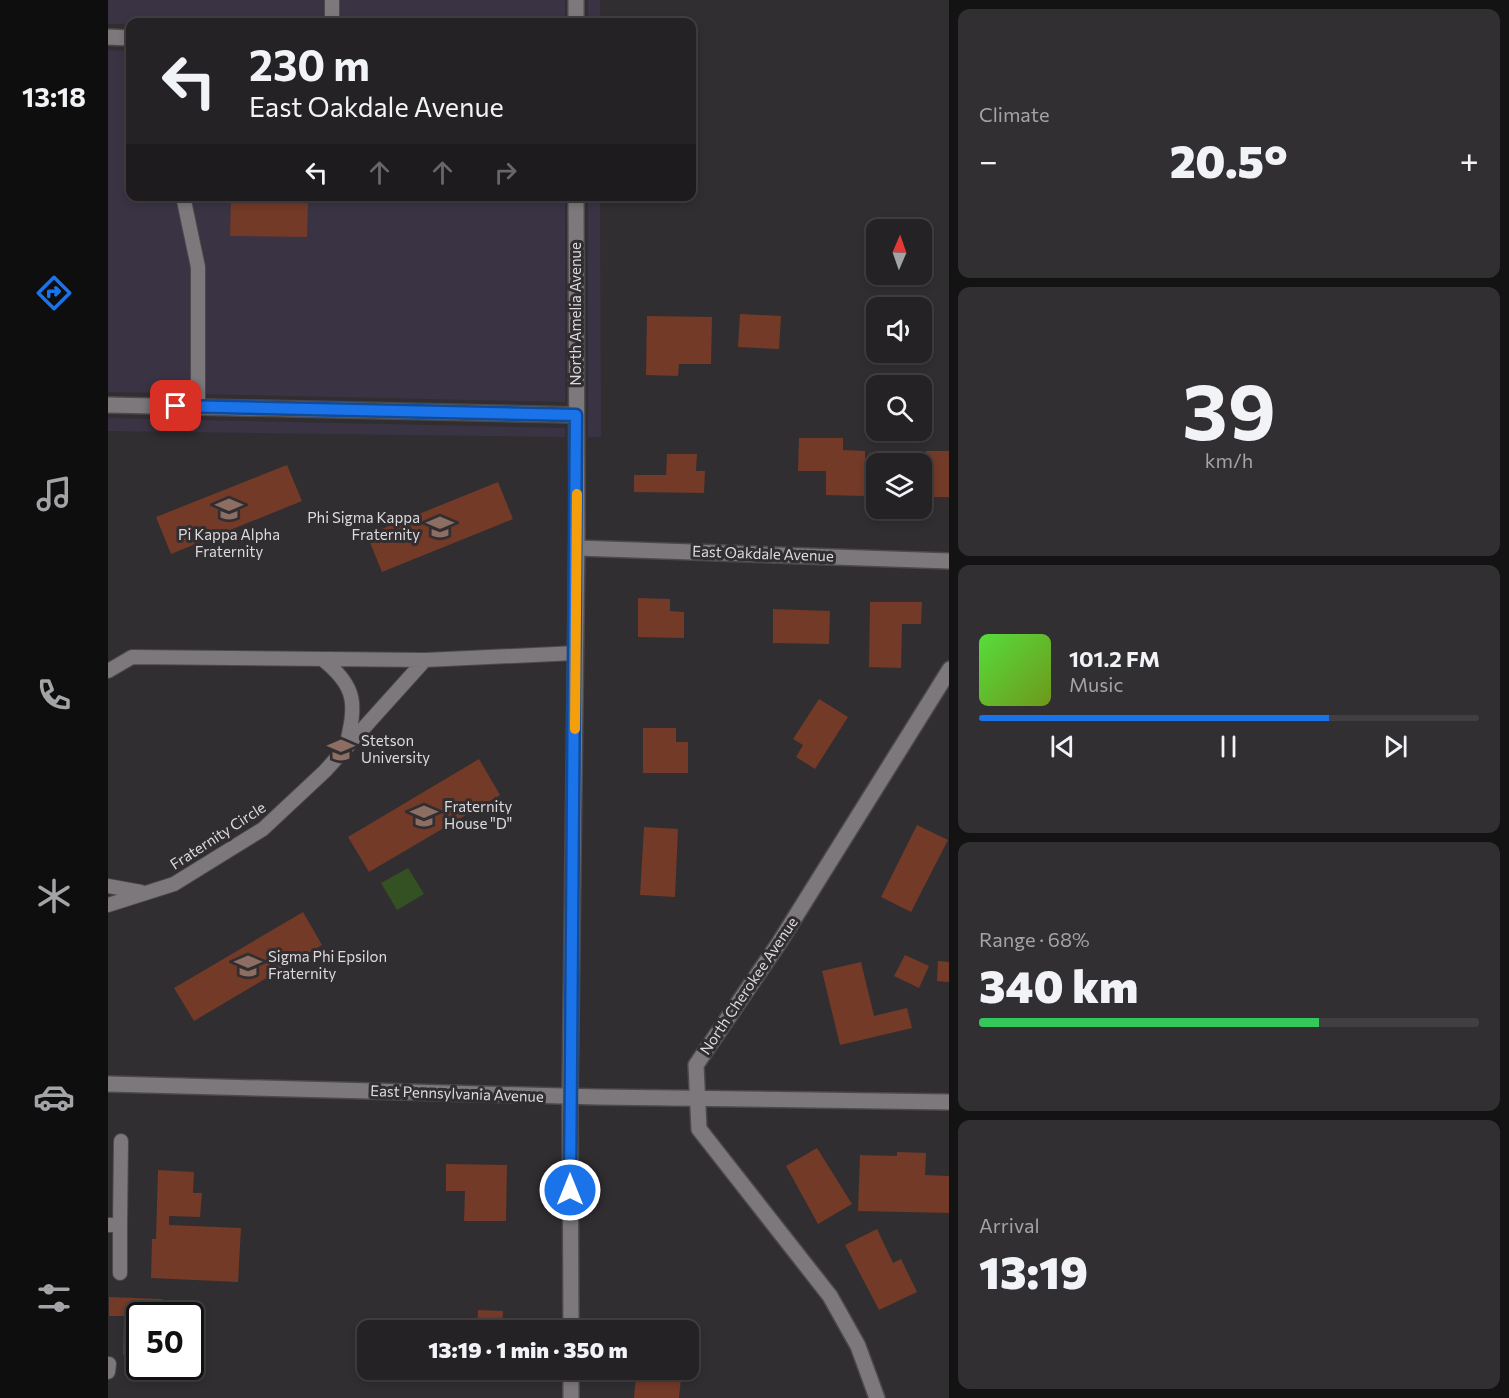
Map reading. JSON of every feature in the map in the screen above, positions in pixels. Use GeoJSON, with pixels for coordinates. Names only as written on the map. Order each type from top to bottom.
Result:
{"type":"FeatureCollection","features":[{"type":"Feature","properties":{"kind":"street"},"geometry":{"type":"LineString","coordinates":[[576,0],[576,18]]}},
{"type":"Feature","properties":{"kind":"street"},"geometry":{"type":"LineString","coordinates":[[108,37],[126,38]]}},
{"type":"Feature","properties":{"kind":"street","name":"North Amelia Avenue"},"geometry":{"type":"LineString","coordinates":[[571,1320],[570,1096],[577,548],[576,201]]}},
{"type":"Feature","properties":{"kind":"street"},"geometry":{"type":"LineString","coordinates":[[108,405],[576,415]]}},
{"type":"Feature","properties":{"kind":"street","name":"East Oakdale Avenue"},"geometry":{"type":"LineString","coordinates":[[577,548],[949,561]]}},
{"type":"Feature","properties":{"kind":"street","name":"North Cherokee Avenue"},"geometry":{"type":"LineString","coordinates":[[877,1398],[858,1346],[830,1296],[699,1129],[696,1065],[779,943],[949,671]]}},
{"type":"Feature","properties":{"kind":"street","name":"East Pennsylvania Avenue"},"geometry":{"type":"LineString","coordinates":[[108,1084],[698,1099],[949,1102]]}},
{"type":"Feature","properties":{"kind":"street"},"geometry":{"type":"LineString","coordinates":[[571,1380],[571,1398]]}},
{"type":"Feature","properties":{"kind":"lane"},"geometry":{"type":"LineString","coordinates":[[332,18],[333,0]]}},
{"type":"Feature","properties":{"kind":"lane"},"geometry":{"type":"LineString","coordinates":[[184,201],[198,267],[198,407]]}},
{"type":"Feature","properties":{"kind":"lane"},"geometry":{"type":"LineString","coordinates":[[108,671],[132,657],[425,660],[576,653]]}},
{"type":"Feature","properties":{"kind":"lane"},"geometry":{"type":"LineString","coordinates":[[322,659],[340,673],[354,708],[346,748]]}},
{"type":"Feature","properties":{"kind":"lane","name":"Fraternity Circle"},"geometry":{"type":"LineString","coordinates":[[108,905],[174,884],[263,829],[346,748],[425,660]]}},
{"type":"Feature","properties":{"kind":"lane"},"geometry":{"type":"LineString","coordinates":[[108,886],[147,892]]}},
{"type":"Feature","properties":{"kind":"lane"},"geometry":{"type":"LineString","coordinates":[[120,1273],[114,1225],[121,1141]]}},
{"type":"Feature","properties":{"kind":"shaded area"},"geometry":{"type":"Polygon","coordinates":[[[108,0],[565,0],[565,18],[126,18],[126,24],[108,24],[108,0]]]}},
{"type":"Feature","properties":{"kind":"shaded area"},"geometry":{"type":"Polygon","coordinates":[[[588,0],[600,0],[600,18],[588,18],[588,0]]]}},
{"type":"Feature","properties":{"kind":"shaded area"},"geometry":{"type":"Polygon","coordinates":[[[108,50],[126,51],[126,201],[565,201],[565,402],[108,392],[108,50]]]}},
{"type":"Feature","properties":{"kind":"shaded area"},"geometry":{"type":"Polygon","coordinates":[[[588,201],[600,201],[601,437],[588,437],[588,201]]]}},
{"type":"Feature","properties":{"kind":"shaded area"},"geometry":{"type":"Polygon","coordinates":[[[108,418],[565,428],[565,437],[108,431],[108,418]]]}},
{"type":"Feature","properties":{"kind":"green space"},"geometry":{"type":"Polygon","coordinates":[[[408,868],[424,894],[397,910],[381,883],[408,868]]]}},
{"type":"Feature","properties":{"kind":"building"},"geometry":{"type":"Polygon","coordinates":[[[231,201],[308,203],[307,237],[230,236],[231,201]]]}},
{"type":"Feature","properties":{"kind":"building"},"geometry":{"type":"Polygon","coordinates":[[[740,314],[781,316],[779,349],[738,347],[740,314]]]}},
{"type":"Feature","properties":{"kind":"building"},"geometry":{"type":"Polygon","coordinates":[[[647,316],[712,317],[711,364],[679,364],[678,376],[646,375],[647,316]]]}},
{"type":"Feature","properties":{"kind":"building"},"geometry":{"type":"Polygon","coordinates":[[[799,438],[843,438],[843,450],[865,451],[865,496],[826,495],[826,471],[798,471],[799,438]]]}},
{"type":"Feature","properties":{"kind":"building"},"geometry":{"type":"Polygon","coordinates":[[[926,451],[949,451],[949,497],[932,497],[932,453],[926,453],[926,451]]]}},
{"type":"Feature","properties":{"kind":"building"},"geometry":{"type":"Polygon","coordinates":[[[667,454],[697,454],[696,471],[705,471],[704,493],[634,492],[634,475],[666,475],[667,454]]]}},
{"type":"Feature","properties":{"kind":"building","name":"Pi Kappa Alpha Fraternity"},"geometry":{"type":"Polygon","coordinates":[[[287,465],[302,501],[171,554],[156,517],[287,465]]]}},
{"type":"Feature","properties":{"kind":"building","name":"Phi Sigma Kappa Fraternity"},"geometry":{"type":"Polygon","coordinates":[[[498,482],[513,519],[382,572],[367,535],[498,482]]]}},
{"type":"Feature","properties":{"kind":"building"},"geometry":{"type":"Polygon","coordinates":[[[638,598],[670,599],[670,611],[684,612],[684,638],[638,637],[638,598]]]}},
{"type":"Feature","properties":{"kind":"building"},"geometry":{"type":"Polygon","coordinates":[[[870,602],[922,602],[921,624],[902,624],[901,668],[869,667],[870,602]]]}},
{"type":"Feature","properties":{"kind":"building"},"geometry":{"type":"Polygon","coordinates":[[[773,609],[830,611],[829,644],[773,643],[773,609]]]}},
{"type":"Feature","properties":{"kind":"building"},"geometry":{"type":"Polygon","coordinates":[[[819,699],[848,717],[815,769],[796,757],[803,745],[793,739],[819,699]]]}},
{"type":"Feature","properties":{"kind":"building"},"geometry":{"type":"Polygon","coordinates":[[[643,728],[676,728],[676,742],[688,742],[688,773],[643,773],[643,728]]]}},
{"type":"Feature","properties":{"kind":"building","name":"Fraternity House \"D\""},"geometry":{"type":"Polygon","coordinates":[[[479,759],[500,795],[369,872],[348,837],[479,759]]]}},
{"type":"Feature","properties":{"kind":"building"},"geometry":{"type":"Polygon","coordinates":[[[917,825],[948,840],[911,912],[881,897],[917,825]]]}},
{"type":"Feature","properties":{"kind":"building"},"geometry":{"type":"Polygon","coordinates":[[[644,827],[678,829],[675,897],[640,895],[644,827]]]}},
{"type":"Feature","properties":{"kind":"building","name":"Sigma Phi Epsilon Fraternity"},"geometry":{"type":"Polygon","coordinates":[[[303,912],[322,945],[194,1021],[174,988],[303,912]]]}},
{"type":"Feature","properties":{"kind":"building"},"geometry":{"type":"Polygon","coordinates":[[[905,955],[929,966],[919,988],[894,976],[905,955]]]}},
{"type":"Feature","properties":{"kind":"building"},"geometry":{"type":"Polygon","coordinates":[[[938,961],[949,962],[949,982],[937,981],[938,961]]]}},
{"type":"Feature","properties":{"kind":"building"},"geometry":{"type":"Polygon","coordinates":[[[861,962],[874,1016],[907,1008],[912,1028],[840,1045],[822,971],[861,962]]]}},
{"type":"Feature","properties":{"kind":"building"},"geometry":{"type":"Polygon","coordinates":[[[817,1148],[852,1204],[818,1224],[786,1166],[817,1148]]]}},
{"type":"Feature","properties":{"kind":"building"},"geometry":{"type":"Polygon","coordinates":[[[897,1152],[926,1153],[925,1175],[949,1176],[949,1213],[858,1211],[860,1155],[897,1156],[897,1152]]]}},
{"type":"Feature","properties":{"kind":"building"},"geometry":{"type":"Polygon","coordinates":[[[446,1164],[507,1165],[506,1221],[464,1221],[465,1191],[446,1191],[446,1164]]]}},
{"type":"Feature","properties":{"kind":"building"},"geometry":{"type":"Polygon","coordinates":[[[158,1170],[194,1172],[193,1193],[202,1193],[200,1217],[169,1216],[169,1225],[241,1228],[238,1282],[151,1278],[152,1239],[156,1239],[158,1170]]]}},
{"type":"Feature","properties":{"kind":"building"},"geometry":{"type":"Polygon","coordinates":[[[877,1229],[893,1263],[901,1259],[917,1292],[879,1310],[845,1245],[877,1229]]]}},
{"type":"Feature","properties":{"kind":"building"},"geometry":{"type":"Polygon","coordinates":[[[109,1297],[162,1299],[162,1302],[126,1302],[126,1355],[123,1355],[124,1316],[109,1316],[109,1297]]]}},
{"type":"Feature","properties":{"kind":"building"},"geometry":{"type":"Polygon","coordinates":[[[478,1310],[503,1311],[503,1320],[478,1320],[478,1310]]]}},
{"type":"Feature","properties":{"kind":"building"},"geometry":{"type":"Polygon","coordinates":[[[636,1380],[681,1380],[679,1398],[634,1398],[636,1380]]]}},
{"type":"Feature","properties":{"kind":"slow traffic"},"geometry":{"type":"LineString","coordinates":[[575,729],[577,494]]}},
{"type":"Feature","properties":{"kind":"place","name":"Pi Kappa Alpha Fraternity"},"geometry":{"type":"Point","coordinates":[229,509]}},
{"type":"Feature","properties":{"kind":"place","name":"Phi Sigma Kappa Fraternity"},"geometry":{"type":"Point","coordinates":[440,527]}},
{"type":"Feature","properties":{"kind":"place","name":"Stetson University"},"geometry":{"type":"Point","coordinates":[341,750]}},
{"type":"Feature","properties":{"kind":"place","name":"Fraternity House \"D\""},"geometry":{"type":"Point","coordinates":[424,816]}},
{"type":"Feature","properties":{"kind":"place","name":"Sigma Phi Epsilon Fraternity"},"geometry":{"type":"Point","coordinates":[248,966]}},
{"type":"Feature","properties":{"kind":"route"},"geometry":{"type":"LineString","coordinates":[[176,406],[576,415],[577,537],[570,1190]]}}]}
